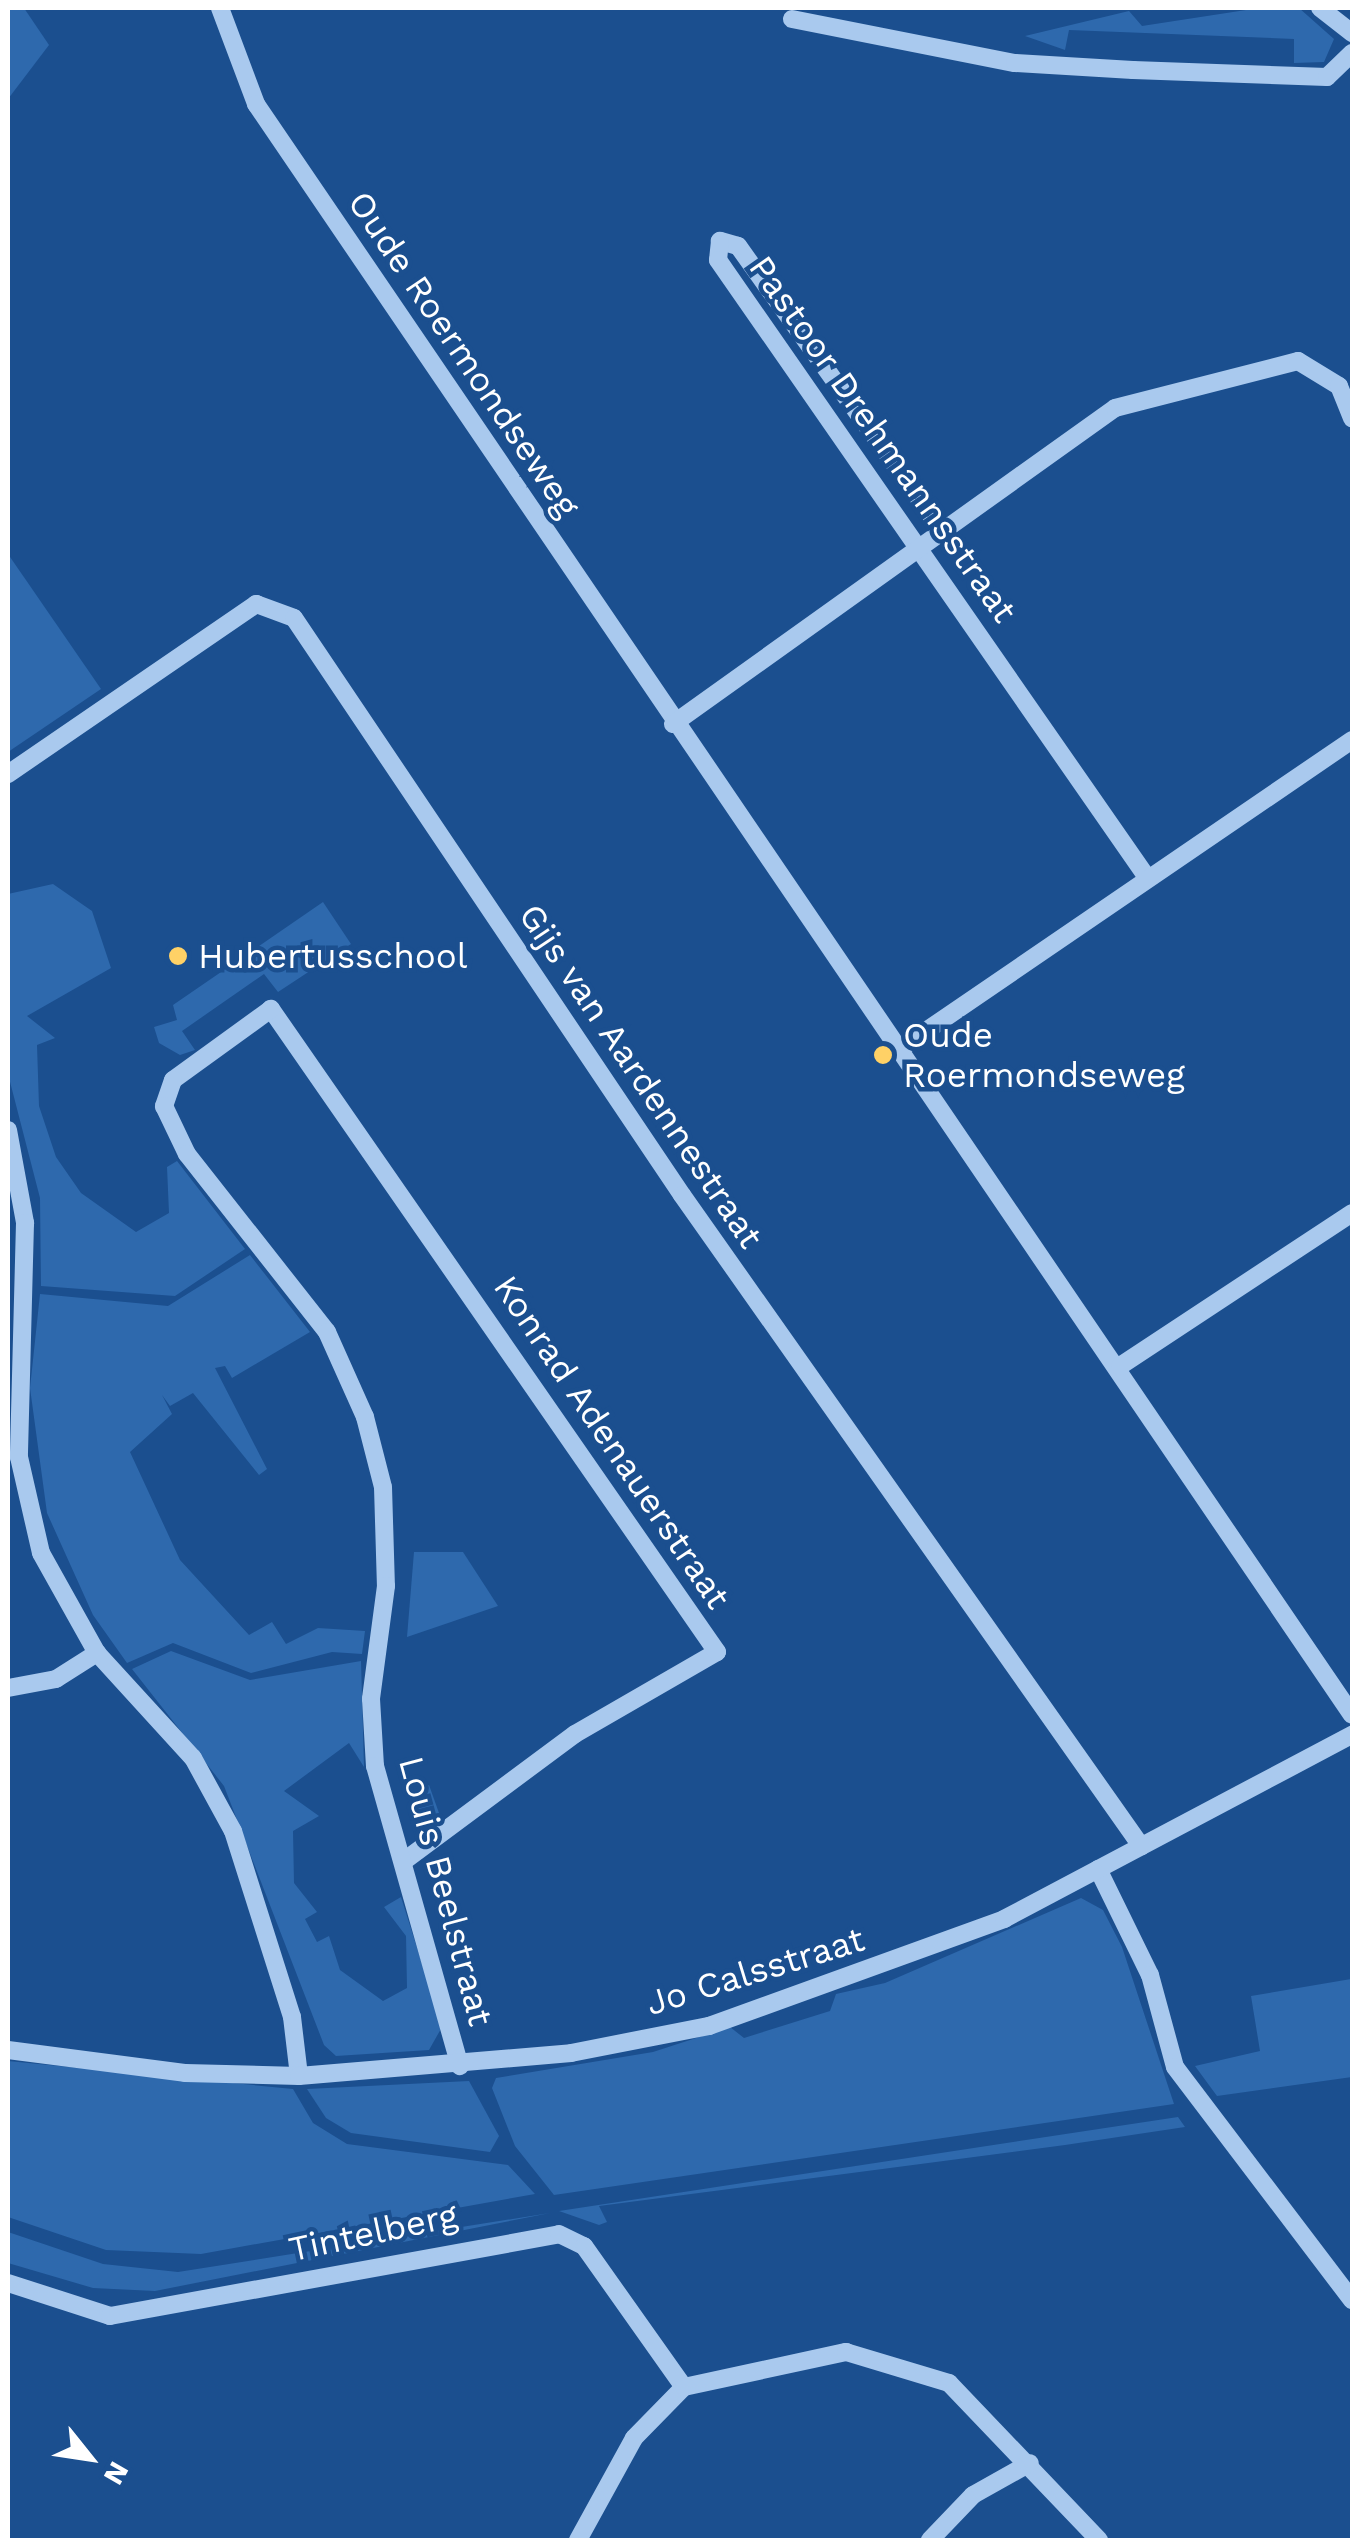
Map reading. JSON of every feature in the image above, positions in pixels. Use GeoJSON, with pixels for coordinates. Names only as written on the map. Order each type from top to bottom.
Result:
{"type":"FeatureCollection","features":[{"type":"Feature","properties":{"kind":"street","name":"Oude Roermondseweg"},"geometry":{"type":"LineString","coordinates":[[220,8],[256,104],[673,724],[1120,1366],[1352,1715]]}},
{"type":"Feature","properties":{"kind":"street"},"geometry":{"type":"LineString","coordinates":[[1320,8],[1352,32]]}},
{"type":"Feature","properties":{"kind":"street"},"geometry":{"type":"LineString","coordinates":[[792,19],[1054,66],[1327,77],[1352,53]]}},
{"type":"Feature","properties":{"kind":"street","name":"Pastoor Drehmannsstraat"},"geometry":{"type":"LineString","coordinates":[[940,528],[738,246],[720,241],[718,260],[1146,876]]}},
{"type":"Feature","properties":{"kind":"street"},"geometry":{"type":"LineString","coordinates":[[673,724],[940,528],[1116,408],[1154,394],[1298,361],[1346,383],[1352,419]]}},
{"type":"Feature","properties":{"kind":"street","name":"Gijs van Aardennestraat"},"geometry":{"type":"LineString","coordinates":[[8,774],[256,604],[294,618],[693,1211],[1141,1846]]}},
{"type":"Feature","properties":{"kind":"street"},"geometry":{"type":"LineString","coordinates":[[902,1048],[1146,876],[1352,740]]}},
{"type":"Feature","properties":{"kind":"street","name":"Louis Beelstraat"},"geometry":{"type":"LineString","coordinates":[[271,1009],[173,1080],[164,1106],[187,1154],[327,1332],[366,1417],[382,1487],[386,1586],[371,1699],[374,1766],[460,2066]]}},
{"type":"Feature","properties":{"kind":"street","name":"Konrad Adenauerstraat"},"geometry":{"type":"LineString","coordinates":[[271,1009],[717,1652],[575,1734],[404,1860]]}},
{"type":"Feature","properties":{"kind":"street"},"geometry":{"type":"LineString","coordinates":[[8,1130],[16,1257],[14,1470],[41,1554],[98,1653],[193,1758],[233,1831],[292,2018],[299,2076]]}},
{"type":"Feature","properties":{"kind":"street"},"geometry":{"type":"LineString","coordinates":[[1120,1366],[1352,1213]]}},
{"type":"Feature","properties":{"kind":"street"},"geometry":{"type":"LineString","coordinates":[[8,1688],[56,1679],[98,1653]]}},
{"type":"Feature","properties":{"kind":"street","name":"Jo Calsstraat"},"geometry":{"type":"LineString","coordinates":[[8,2050],[185,2074],[299,2076],[460,2066],[709,2026],[986,1926],[1352,1735]]}},
{"type":"Feature","properties":{"kind":"street"},"geometry":{"type":"LineString","coordinates":[[1098,1869],[1200,2108],[1352,2300]]}},
{"type":"Feature","properties":{"kind":"street","name":"Tintelberg"},"geometry":{"type":"LineString","coordinates":[[8,2283],[110,2316],[559,2234],[584,2246],[684,2387]]}},
{"type":"Feature","properties":{"kind":"street"},"geometry":{"type":"LineString","coordinates":[[578,2540],[634,2438],[684,2387],[846,2352],[909,2365],[948,2383],[1030,2463],[1099,2540]]}},
{"type":"Feature","properties":{"kind":"street"},"geometry":{"type":"LineString","coordinates":[[930,2540],[973,2495],[1030,2463]]}},
{"type":"Feature","properties":{"kind":"shaded area"},"geometry":{"type":"Polygon","coordinates":[[[8,8],[24,8],[49,45],[8,99],[8,8]]]}},
{"type":"Feature","properties":{"kind":"shaded area"},"geometry":{"type":"Polygon","coordinates":[[[1259,8],[1299,8],[1334,39],[1324,62],[1294,63],[1294,39],[1069,30],[1065,50],[1025,36],[1129,11],[1142,26],[1259,8]]]}},
{"type":"Feature","properties":{"kind":"shaded area"},"geometry":{"type":"Polygon","coordinates":[[[8,554],[101,689],[8,752],[8,554]]]}},
{"type":"Feature","properties":{"kind":"shaded area"},"geometry":{"type":"Polygon","coordinates":[[[53,884],[92,911],[111,968],[27,1016],[55,1038],[37,1045],[39,1106],[56,1157],[81,1193],[136,1232],[169,1213],[167,1167],[177,1161],[245,1249],[175,1296],[41,1286],[40,1198],[8,1074],[8,894],[53,884]]]}},
{"type":"Feature","properties":{"kind":"shaded area"},"geometry":{"type":"Polygon","coordinates":[[[323,902],[351,944],[278,992],[264,974],[182,1031],[195,1050],[180,1055],[159,1043],[154,1027],[177,1020],[173,1005],[323,902]]]}},
{"type":"Feature","properties":{"kind":"shaded area"},"geometry":{"type":"Polygon","coordinates":[[[250,1255],[310,1332],[232,1378],[225,1366],[215,1368],[267,1469],[259,1475],[193,1393],[170,1406],[162,1395],[172,1414],[130,1452],[180,1560],[249,1635],[272,1622],[286,1644],[318,1628],[365,1631],[362,1654],[332,1652],[251,1673],[173,1643],[127,1663],[93,1615],[47,1513],[30,1388],[40,1294],[168,1306],[250,1255]]]}},
{"type":"Feature","properties":{"kind":"shaded area"},"geometry":{"type":"Polygon","coordinates":[[[414,1552],[463,1552],[498,1606],[407,1637],[414,1552]]]}},
{"type":"Feature","properties":{"kind":"shaded area"},"geometry":{"type":"Polygon","coordinates":[[[171,1651],[250,1680],[361,1661],[364,1767],[349,1743],[284,1791],[319,1816],[293,1831],[294,1883],[317,1912],[305,1919],[317,1942],[329,1936],[340,1970],[383,2001],[407,1988],[406,1936],[384,1907],[401,1897],[442,2027],[429,2050],[336,2056],[324,2045],[224,1786],[132,1669],[171,1651]]]}},
{"type":"Feature","properties":{"kind":"shaded area"},"geometry":{"type":"Polygon","coordinates":[[[429,1785],[444,1827],[420,1836],[408,1792],[429,1785]]]}},
{"type":"Feature","properties":{"kind":"shaded area"},"geometry":{"type":"Polygon","coordinates":[[[1081,1898],[1103,1910],[1122,1947],[1174,2104],[554,2195],[515,2146],[492,2088],[496,2078],[653,2052],[730,2027],[744,2038],[830,2011],[836,1994],[885,1983],[1081,1898]]]}},
{"type":"Feature","properties":{"kind":"shaded area"},"geometry":{"type":"Polygon","coordinates":[[[1351,1979],[1352,2077],[1217,2096],[1195,2066],[1260,2051],[1251,1996],[1351,1979]]]}},
{"type":"Feature","properties":{"kind":"shaded area"},"geometry":{"type":"Polygon","coordinates":[[[8,2061],[293,2089],[313,2123],[347,2144],[508,2165],[535,2194],[201,2254],[106,2250],[8,2217],[8,2061]]]}},
{"type":"Feature","properties":{"kind":"shaded area"},"geometry":{"type":"Polygon","coordinates":[[[469,2081],[499,2136],[490,2152],[351,2133],[326,2118],[307,2089],[469,2081]]]}},
{"type":"Feature","properties":{"kind":"shaded area"},"geometry":{"type":"Polygon","coordinates":[[[1178,2117],[1185,2127],[599,2206],[607,2222],[599,2225],[559,2211],[1178,2117]]]}},
{"type":"Feature","properties":{"kind":"shaded area"},"geometry":{"type":"Polygon","coordinates":[[[550,2213],[155,2291],[93,2288],[8,2263],[8,2232],[103,2264],[178,2272],[550,2213]]]}},
{"type":"Feature","properties":{"kind":"place","name":"Hubertusschool"},"geometry":{"type":"Point","coordinates":[178,956]}},
{"type":"Feature","properties":{"kind":"place","name":"Oude Roermondseweg"},"geometry":{"type":"Point","coordinates":[883,1055]}}]}
